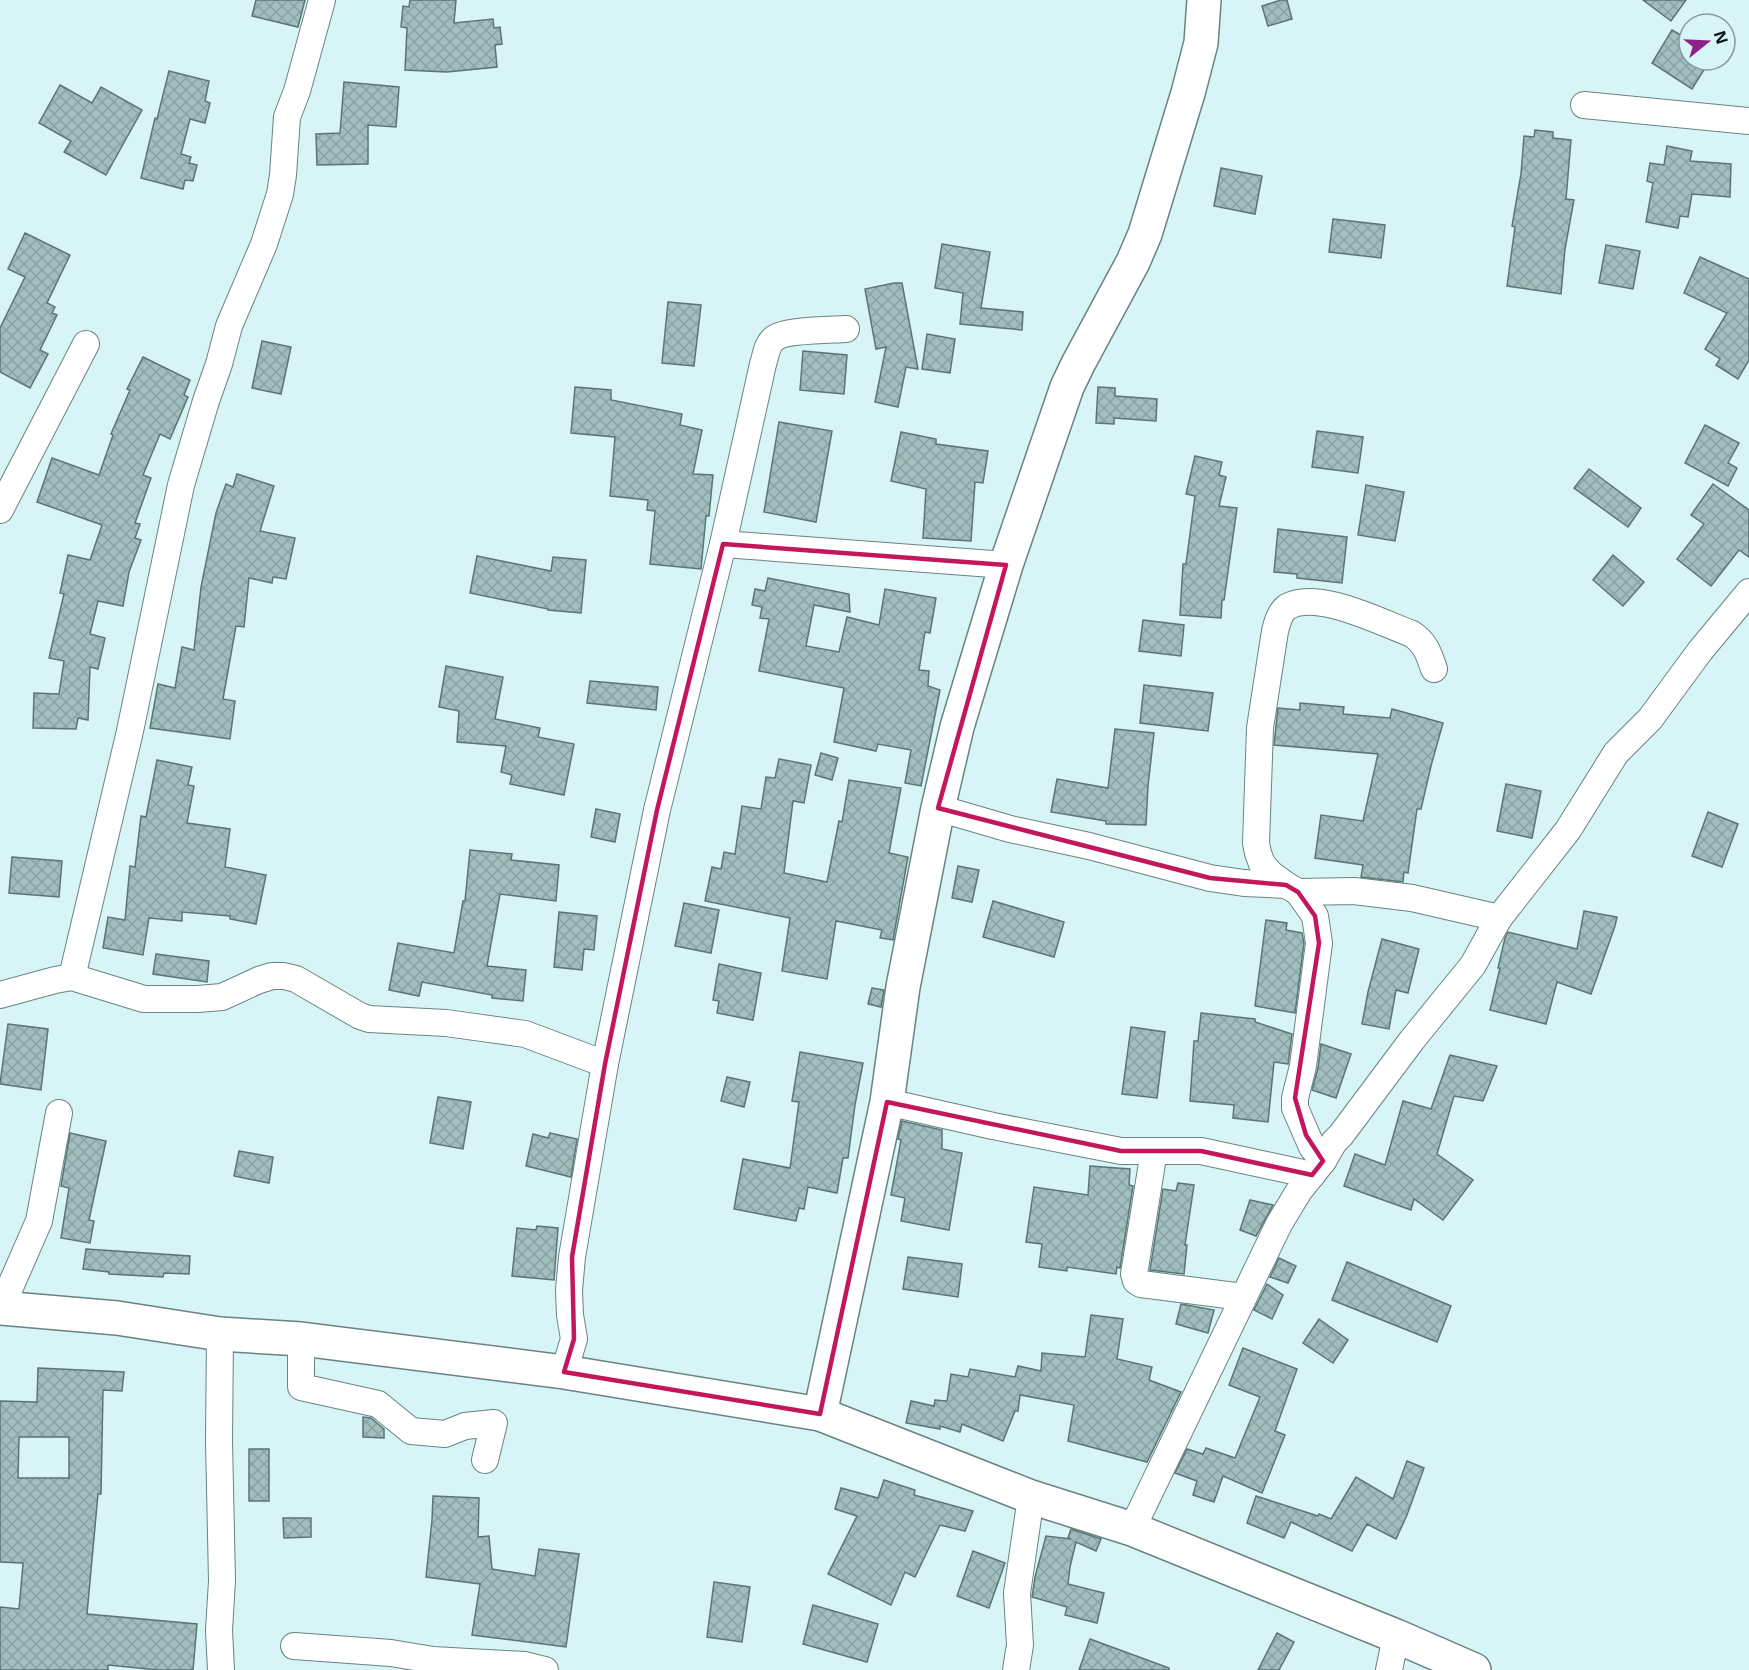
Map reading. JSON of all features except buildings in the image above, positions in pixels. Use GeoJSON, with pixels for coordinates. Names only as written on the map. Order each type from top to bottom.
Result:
{"type":"FeatureCollection","features":[{"type":"Feature","properties":{"kind":"main road"},"geometry":{"type":"LineString","coordinates":[[820,1414],[887,1102],[903,987],[938,808],[957,727],[1006,565],[1067,387],[1146,234],[1202,43],[1204,0]]}},
{"type":"Feature","properties":{"kind":"main road"},"geometry":{"type":"LineString","coordinates":[[0,1308],[117,1317],[220,1334],[302,1339],[564,1372],[820,1414],[1031,1497],[1132,1529],[1474,1670]]}},
{"type":"Feature","properties":{"kind":"street"},"geometry":{"type":"LineString","coordinates":[[72,977],[130,731],[181,484],[229,326],[264,244],[280,194],[287,117],[297,92],[322,0]]}},
{"type":"Feature","properties":{"kind":"street"},"geometry":{"type":"LineString","coordinates":[[1584,105],[1749,120]]}},
{"type":"Feature","properties":{"kind":"street"},"geometry":{"type":"LineString","coordinates":[[564,1372],[573,1339],[569,1290],[572,1257],[605,1064],[657,810],[723,544],[751,412],[769,345],[775,338],[785,334],[846,329]]}},
{"type":"Feature","properties":{"kind":"street"},"geometry":{"type":"LineString","coordinates":[[0,510],[86,344]]}},
{"type":"Feature","properties":{"kind":"street"},"geometry":{"type":"LineString","coordinates":[[723,544],[1006,565]]}},
{"type":"Feature","properties":{"kind":"street"},"geometry":{"type":"LineString","coordinates":[[1132,1529],[1279,1224],[1334,1142],[1473,965],[1499,918],[1568,830],[1616,753],[1650,719],[1700,651],[1749,592]]}},
{"type":"Feature","properties":{"kind":"street"},"geometry":{"type":"LineString","coordinates":[[1317,1168],[1312,1147],[1295,1108],[1295,1098],[1303,1066],[1319,943],[1315,916],[1292,889],[1271,874],[1262,864],[1256,843],[1260,728],[1279,617],[1287,608],[1298,603],[1332,603],[1412,634],[1426,647],[1434,669]]}},
{"type":"Feature","properties":{"kind":"street"},"geometry":{"type":"LineString","coordinates":[[938,808],[1010,829],[1089,846],[1210,878],[1292,889],[1354,891],[1412,898],[1499,918]]}},
{"type":"Feature","properties":{"kind":"street"},"geometry":{"type":"LineString","coordinates":[[1231,881],[1246,866],[1256,843]]}},
{"type":"Feature","properties":{"kind":"street"},"geometry":{"type":"LineString","coordinates":[[0,995],[72,977],[144,999],[198,999],[222,996],[259,980],[272,976],[284,976],[296,979],[369,1019],[446,1023],[525,1034],[605,1064]]}},
{"type":"Feature","properties":{"kind":"street"},"geometry":{"type":"LineString","coordinates":[[887,1102],[1121,1151],[1201,1151],[1317,1168]]}},
{"type":"Feature","properties":{"kind":"street"},"geometry":{"type":"LineString","coordinates":[[0,1308],[39,1221],[59,1113]]}},
{"type":"Feature","properties":{"kind":"street"},"geometry":{"type":"LineString","coordinates":[[1154,1151],[1134,1274],[1136,1281],[1141,1284],[1243,1297]]}},
{"type":"Feature","properties":{"kind":"street"},"geometry":{"type":"LineString","coordinates":[[220,1334],[219,1441],[222,1581],[219,1630],[221,1670]]}},
{"type":"Feature","properties":{"kind":"street"},"geometry":{"type":"LineString","coordinates":[[302,1339],[301,1387],[378,1404],[411,1431],[445,1434],[465,1426],[494,1423],[485,1460]]}},
{"type":"Feature","properties":{"kind":"street"},"geometry":{"type":"LineString","coordinates":[[1016,1670],[1020,1645],[1017,1593],[1031,1497]]}},
{"type":"Feature","properties":{"kind":"street"},"geometry":{"type":"LineString","coordinates":[[1389,1670],[1396,1636]]}},
{"type":"Feature","properties":{"kind":"street"},"geometry":{"type":"LineString","coordinates":[[294,1646],[391,1653],[433,1660],[525,1665],[545,1670]]}},
{"type":"Feature","properties":{"kind":"highlighted area"},"geometry":{"type":"Polygon","coordinates":[[[723,544],[1006,565],[938,808],[1210,878],[1286,885],[1298,892],[1315,916],[1319,943],[1295,1098],[1306,1135],[1323,1161],[1312,1175],[1201,1151],[1121,1151],[887,1102],[820,1414],[564,1372],[574,1339],[572,1257],[605,1064],[657,810],[723,544]]]}}]}
